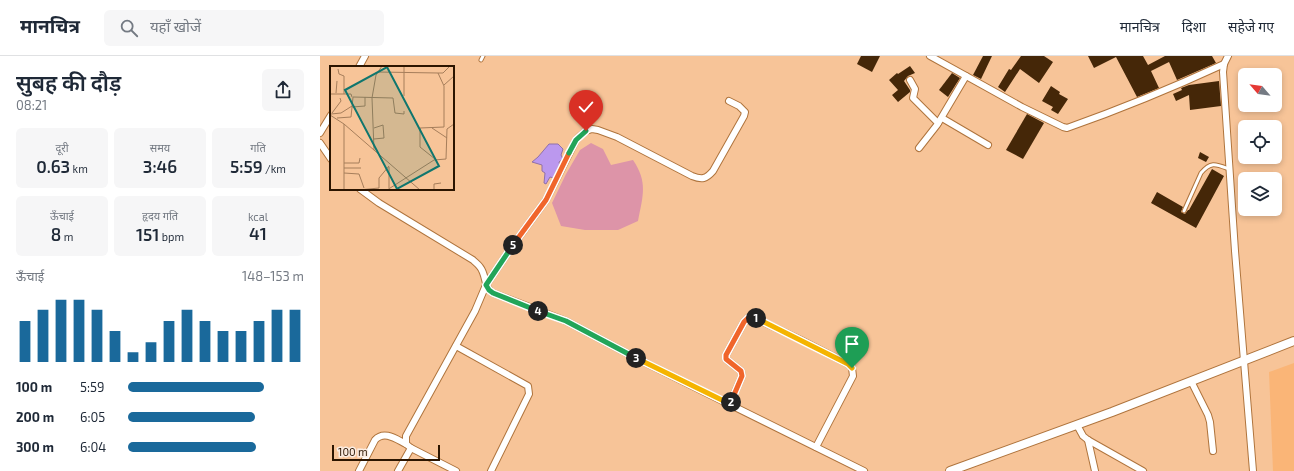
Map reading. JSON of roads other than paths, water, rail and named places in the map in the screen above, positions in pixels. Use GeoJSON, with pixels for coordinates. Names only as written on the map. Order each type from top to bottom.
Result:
{"type":"FeatureCollection","features":[{"type":"Feature","properties":{"kind":"street"},"geometry":{"type":"LineString","coordinates":[[360,66],[365,56]]}},
{"type":"Feature","properties":{"kind":"street"},"geometry":{"type":"LineString","coordinates":[[930,56],[1022,107],[1067,128],[1124,108],[1224,64]]}},
{"type":"Feature","properties":{"kind":"street"},"geometry":{"type":"LineString","coordinates":[[1228,56],[1224,64],[1223,72],[1235,251],[1253,471]]}},
{"type":"Feature","properties":{"kind":"street"},"geometry":{"type":"LineString","coordinates":[[919,148],[940,121],[966,76]]}},
{"type":"Feature","properties":{"kind":"street"},"geometry":{"type":"LineString","coordinates":[[910,80],[915,89],[913,98],[940,121],[988,145]]}},
{"type":"Feature","properties":{"kind":"street"},"geometry":{"type":"LineString","coordinates":[[398,471],[409,446],[406,436],[475,311],[486,285],[546,200],[576,140],[586,131],[592,129],[598,130],[617,137],[684,172],[702,179],[706,178],[713,171],[744,116],[745,112],[743,109],[729,101]]}},
{"type":"Feature","properties":{"kind":"street"},"geometry":{"type":"LineString","coordinates":[[320,134],[330,117]]}},
{"type":"Feature","properties":{"kind":"street"},"geometry":{"type":"LineString","coordinates":[[320,143],[330,158]]}},
{"type":"Feature","properties":{"kind":"street"},"geometry":{"type":"LineString","coordinates":[[361,190],[379,203],[473,260],[481,268],[486,285],[493,293],[566,321],[636,358],[864,471]]}},
{"type":"Feature","properties":{"kind":"street"},"geometry":{"type":"LineString","coordinates":[[730,404],[742,376],[741,371],[726,359],[726,355],[744,322],[748,318],[753,317],[848,364],[852,368],[853,376],[816,447]]}},
{"type":"Feature","properties":{"kind":"street"},"geometry":{"type":"LineString","coordinates":[[950,471],[1077,425],[1294,341]]}},
{"type":"Feature","properties":{"kind":"street"},"geometry":{"type":"LineString","coordinates":[[456,346],[528,386],[528,394],[491,471]]}},
{"type":"Feature","properties":{"kind":"street"},"geometry":{"type":"LineString","coordinates":[[1191,381],[1208,415],[1213,451]]}},
{"type":"Feature","properties":{"kind":"street"},"geometry":{"type":"LineString","coordinates":[[1077,425],[1083,436],[1088,440],[1143,471]]}},
{"type":"Feature","properties":{"kind":"street"},"geometry":{"type":"LineString","coordinates":[[359,471],[379,435],[384,434],[456,471]]}},
{"type":"Feature","properties":{"kind":"street"},"geometry":{"type":"LineString","coordinates":[[1088,440],[1095,471]]}},
{"type":"Feature","properties":{"kind":"lane"},"geometry":{"type":"LineString","coordinates":[[481,60],[483,56]]}},
{"type":"Feature","properties":{"kind":"lane"},"geometry":{"type":"LineString","coordinates":[[1184,211],[1204,168],[1213,164],[1230,170]]}}]}
